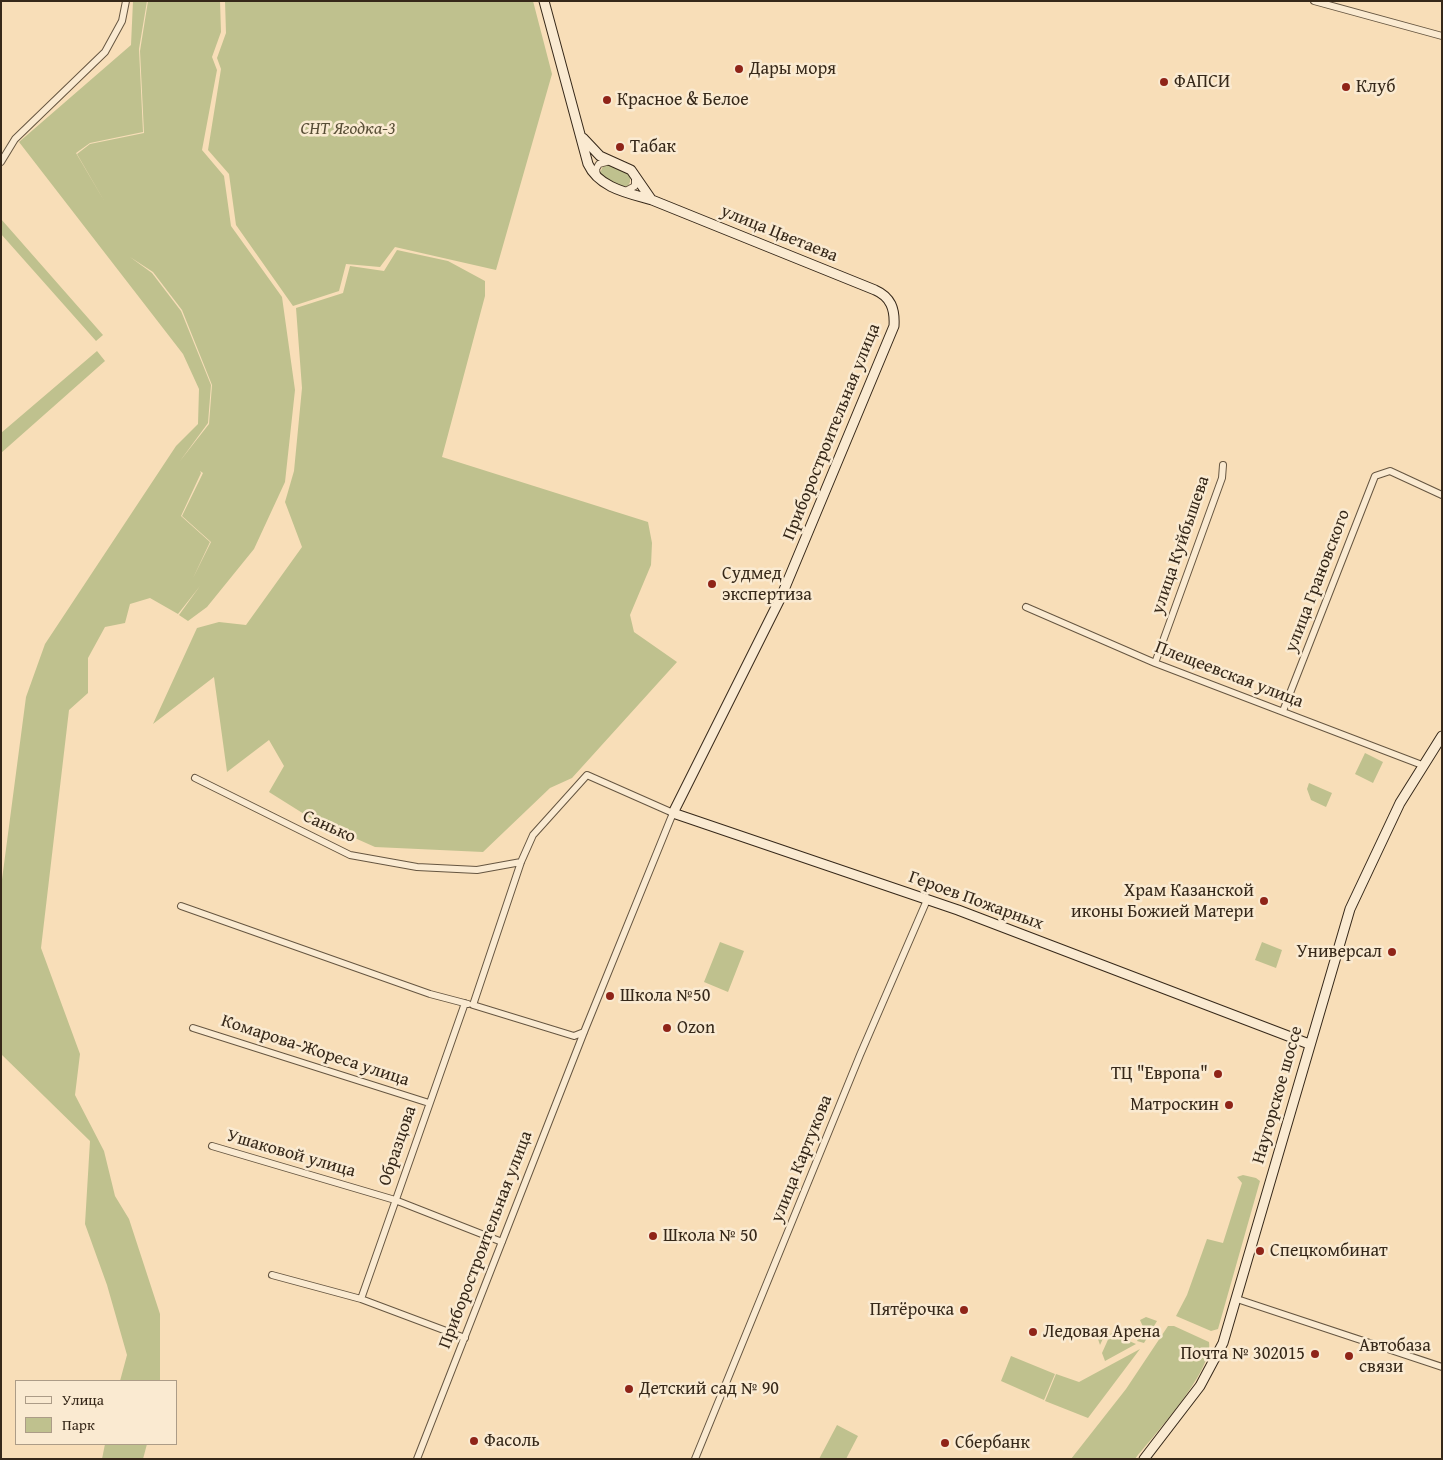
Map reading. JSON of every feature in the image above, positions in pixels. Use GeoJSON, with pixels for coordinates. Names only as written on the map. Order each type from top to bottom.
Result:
{"type":"FeatureCollection","features":[{"type":"Feature","properties":{"kind":"main road"},"geometry":{"type":"LineString","coordinates":[[544,1],[588,164],[598,178]]}},
{"type":"Feature","properties":{"kind":"main road"},"geometry":{"type":"LineString","coordinates":[[581,135],[600,156],[631,170],[652,200]]}},
{"type":"Feature","properties":{"kind":"main road","name":"улица Цветаева"},"geometry":{"type":"LineString","coordinates":[[598,178],[624,192],[652,200],[875,290],[884,294],[891,304]]}},
{"type":"Feature","properties":{"kind":"main road","name":"Приборостроительная улица"},"geometry":{"type":"LineString","coordinates":[[673,813],[790,574],[894,326],[895,312],[891,304]]}},
{"type":"Feature","properties":{"kind":"main road","name":"Наугорское шоссе"},"geometry":{"type":"LineString","coordinates":[[1144,1459],[1187,1404],[1213,1364],[1227,1332],[1350,908],[1384,833],[1422,765],[1442,736]]}},
{"type":"Feature","properties":{"kind":"main road","name":"Героев Пожарных"},"geometry":{"type":"LineString","coordinates":[[673,813],[927,900],[1309,1044]]}},
{"type":"Feature","properties":{"kind":"street"},"geometry":{"type":"LineString","coordinates":[[1,162],[15,139],[105,52],[122,21],[126,1]]}},
{"type":"Feature","properties":{"kind":"street"},"geometry":{"type":"LineString","coordinates":[[1314,1],[1442,36]]}},
{"type":"Feature","properties":{"kind":"street"},"geometry":{"type":"LineString","coordinates":[[598,178],[597,167],[602,162],[610,161]]}},
{"type":"Feature","properties":{"kind":"street"},"geometry":{"type":"LineString","coordinates":[[624,192],[635,186],[635,175]]}},
{"type":"Feature","properties":{"kind":"street","name":"улица Куйбышева"},"geometry":{"type":"LineString","coordinates":[[1155,663],[1222,478],[1223,465]]}},
{"type":"Feature","properties":{"kind":"street","name":"улица Грановского"},"geometry":{"type":"LineString","coordinates":[[1283,711],[1373,479],[1377,475],[1390,471],[1442,495]]}},
{"type":"Feature","properties":{"kind":"street","name":"Плещеевская улица"},"geometry":{"type":"LineString","coordinates":[[1026,607],[1155,663],[1422,765]]}},
{"type":"Feature","properties":{"kind":"street"},"geometry":{"type":"LineString","coordinates":[[473,1005],[521,862],[533,835],[587,775],[673,813]]}},
{"type":"Feature","properties":{"kind":"street","name":"Санько"},"geometry":{"type":"LineString","coordinates":[[195,778],[350,855],[417,867],[477,870],[521,862]]}},
{"type":"Feature","properties":{"kind":"street","name":"Приборостроительная улица"},"geometry":{"type":"LineString","coordinates":[[417,1459],[584,1032],[673,813]]}},
{"type":"Feature","properties":{"kind":"street","name":"улица Картукова"},"geometry":{"type":"LineString","coordinates":[[695,1459],[860,1055],[927,900]]}},
{"type":"Feature","properties":{"kind":"street"},"geometry":{"type":"LineString","coordinates":[[181,906],[430,994],[574,1036],[584,1032]]}},
{"type":"Feature","properties":{"kind":"street","name":"Образцова"},"geometry":{"type":"LineString","coordinates":[[361,1299],[465,1003]]}},
{"type":"Feature","properties":{"kind":"street","name":"Комарова-Жореса улица"},"geometry":{"type":"LineString","coordinates":[[193,1028],[429,1103]]}},
{"type":"Feature","properties":{"kind":"street","name":"Ушаковой улица"},"geometry":{"type":"LineString","coordinates":[[212,1146],[395,1200],[502,1242]]}},
{"type":"Feature","properties":{"kind":"street"},"geometry":{"type":"LineString","coordinates":[[272,1275],[361,1299],[465,1338]]}},
{"type":"Feature","properties":{"kind":"street"},"geometry":{"type":"LineString","coordinates":[[1237,1299],[1442,1367]]}},
{"type":"Feature","properties":{"kind":"green space"},"geometry":{"type":"Polygon","coordinates":[[[133,1],[147,1],[139,49],[143,132],[90,143],[76,153],[106,204],[77,154],[90,144],[144,133],[140,51],[148,1],[220,1],[221,32],[212,57],[217,70],[202,150],[224,176],[231,226],[282,297],[295,390],[285,482],[254,549],[207,607],[188,621],[179,615],[200,586],[178,614],[150,598],[130,604],[125,623],[105,627],[88,658],[88,693],[69,710],[41,948],[80,1054],[75,1095],[104,1151],[115,1196],[129,1219],[160,1314],[160,1380],[120,1380],[127,1355],[107,1285],[85,1224],[90,1141],[1,1054],[1,887],[26,697],[45,644],[176,446],[198,424],[199,389],[183,354],[19,142],[131,45],[133,1]],[[130,257],[152,273],[181,311],[211,385],[208,423],[180,461],[209,424],[212,385],[182,310],[153,272],[130,257]],[[200,471],[201,473],[181,516],[210,542],[193,578],[211,542],[182,516],[203,473],[200,471]]]}},
{"type":"Feature","properties":{"kind":"green space","name":"СНТ Ягодка-3"},"geometry":{"type":"Polygon","coordinates":[[[225,1],[533,1],[552,74],[496,270],[395,247],[380,267],[346,264],[339,291],[293,306],[236,225],[229,174],[208,150],[221,69],[217,58],[226,33],[225,1]]]}},
{"type":"Feature","properties":{"kind":"green space"},"geometry":{"type":"Polygon","coordinates":[[[608,164],[630,174],[628,186],[616,185],[600,173],[603,166],[608,164]]]}},
{"type":"Feature","properties":{"kind":"green space"},"geometry":{"type":"Polygon","coordinates":[[[1,219],[103,335],[96,341],[1,234],[1,219]]]}},
{"type":"Feature","properties":{"kind":"green space"},"geometry":{"type":"Polygon","coordinates":[[[397,250],[448,261],[485,281],[485,296],[442,457],[648,522],[652,543],[651,565],[630,615],[634,632],[677,662],[572,778],[550,788],[483,852],[375,847],[312,819],[269,792],[284,766],[269,740],[227,772],[214,677],[153,724],[197,628],[219,622],[246,625],[302,547],[285,502],[294,471],[302,388],[296,308],[343,293],[350,266],[384,271],[397,250]]]}},
{"type":"Feature","properties":{"kind":"green space"},"geometry":{"type":"Polygon","coordinates":[[[97,351],[105,361],[1,453],[1,433],[97,351]]]}},
{"type":"Feature","properties":{"kind":"green space"},"geometry":{"type":"Polygon","coordinates":[[[1365,753],[1383,762],[1373,783],[1355,774],[1365,753]]]}},
{"type":"Feature","properties":{"kind":"green space"},"geometry":{"type":"Polygon","coordinates":[[[1309,783],[1332,793],[1326,807],[1311,800],[1307,789],[1309,783]]]}},
{"type":"Feature","properties":{"kind":"green space"},"geometry":{"type":"Polygon","coordinates":[[[720,942],[744,951],[728,992],[704,982],[720,942]]]}},
{"type":"Feature","properties":{"kind":"green space"},"geometry":{"type":"Polygon","coordinates":[[[1262,942],[1282,950],[1276,968],[1255,960],[1262,942]]]}},
{"type":"Feature","properties":{"kind":"green space"},"geometry":{"type":"Polygon","coordinates":[[[1243,1175],[1260,1181],[1218,1329],[1211,1331],[1176,1316],[1187,1295],[1207,1239],[1223,1243],[1242,1183],[1237,1177],[1243,1175]]]}},
{"type":"Feature","properties":{"kind":"green space"},"geometry":{"type":"Polygon","coordinates":[[[1146,1317],[1157,1321],[1144,1343],[1137,1341],[1144,1329],[1140,1320],[1146,1317]]]}},
{"type":"Feature","properties":{"kind":"green space"},"geometry":{"type":"Polygon","coordinates":[[[1168,1326],[1174,1326],[1209,1342],[1208,1354],[1202,1369],[1181,1402],[1135,1459],[1071,1459],[1126,1389],[1168,1326]]]}},
{"type":"Feature","properties":{"kind":"green space"},"geometry":{"type":"Polygon","coordinates":[[[1094,1328],[1106,1332],[1100,1345],[1097,1336],[1091,1333],[1094,1328]]]}},
{"type":"Feature","properties":{"kind":"green space"},"geometry":{"type":"Polygon","coordinates":[[[1111,1333],[1136,1344],[1105,1361],[1102,1353],[1111,1333]]]}},
{"type":"Feature","properties":{"kind":"green space"},"geometry":{"type":"Polygon","coordinates":[[[1140,1349],[1088,1418],[1045,1401],[1056,1374],[1079,1382],[1140,1349]]]}},
{"type":"Feature","properties":{"kind":"green space"},"geometry":{"type":"Polygon","coordinates":[[[1011,1356],[1055,1374],[1044,1400],[1001,1381],[1011,1356]]]}},
{"type":"Feature","properties":{"kind":"green space"},"geometry":{"type":"Polygon","coordinates":[[[837,1425],[858,1436],[846,1459],[819,1459],[837,1425]]]}},
{"type":"Feature","properties":{"kind":"green space"},"geometry":{"type":"Polygon","coordinates":[[[105,1445],[147,1445],[143,1459],[102,1459],[105,1445]]]}},
{"type":"Feature","properties":{"kind":"place","name":"Дары моря"},"geometry":{"type":"Point","coordinates":[739,69]}},
{"type":"Feature","properties":{"kind":"place","name":"ФАПСИ"},"geometry":{"type":"Point","coordinates":[1164,82]}},
{"type":"Feature","properties":{"kind":"place","name":"Клуб"},"geometry":{"type":"Point","coordinates":[1346,87]}},
{"type":"Feature","properties":{"kind":"place","name":"Красное & Белое"},"geometry":{"type":"Point","coordinates":[607,100]}},
{"type":"Feature","properties":{"kind":"place","name":"Табак"},"geometry":{"type":"Point","coordinates":[620,147]}},
{"type":"Feature","properties":{"kind":"place","name":"Судмед экспертиза"},"geometry":{"type":"Point","coordinates":[712,584]}},
{"type":"Feature","properties":{"kind":"place","name":"Храм Казанской иконы Божией Матери"},"geometry":{"type":"Point","coordinates":[1264,901]}},
{"type":"Feature","properties":{"kind":"place","name":"Универсал"},"geometry":{"type":"Point","coordinates":[1392,952]}},
{"type":"Feature","properties":{"kind":"place","name":"Школа №50"},"geometry":{"type":"Point","coordinates":[610,996]}},
{"type":"Feature","properties":{"kind":"place","name":"Ozon"},"geometry":{"type":"Point","coordinates":[667,1028]}},
{"type":"Feature","properties":{"kind":"place","name":"ТЦ \"Европа\""},"geometry":{"type":"Point","coordinates":[1218,1074]}},
{"type":"Feature","properties":{"kind":"place","name":"Матроскин"},"geometry":{"type":"Point","coordinates":[1229,1105]}},
{"type":"Feature","properties":{"kind":"place","name":"Школа № 50"},"geometry":{"type":"Point","coordinates":[653,1236]}},
{"type":"Feature","properties":{"kind":"place","name":"Спецкомбинат"},"geometry":{"type":"Point","coordinates":[1260,1251]}},
{"type":"Feature","properties":{"kind":"place","name":"Пятёрочка"},"geometry":{"type":"Point","coordinates":[964,1310]}},
{"type":"Feature","properties":{"kind":"place","name":"Ледовая Арена"},"geometry":{"type":"Point","coordinates":[1033,1332]}},
{"type":"Feature","properties":{"kind":"place","name":"Почта № 302015"},"geometry":{"type":"Point","coordinates":[1315,1354]}},
{"type":"Feature","properties":{"kind":"place","name":"Автобаза связи"},"geometry":{"type":"Point","coordinates":[1349,1356]}},
{"type":"Feature","properties":{"kind":"place","name":"Детский сад № 90"},"geometry":{"type":"Point","coordinates":[629,1389]}},
{"type":"Feature","properties":{"kind":"place","name":"Фасоль"},"geometry":{"type":"Point","coordinates":[474,1441]}},
{"type":"Feature","properties":{"kind":"place","name":"Сбербанк"},"geometry":{"type":"Point","coordinates":[945,1443]}}]}
